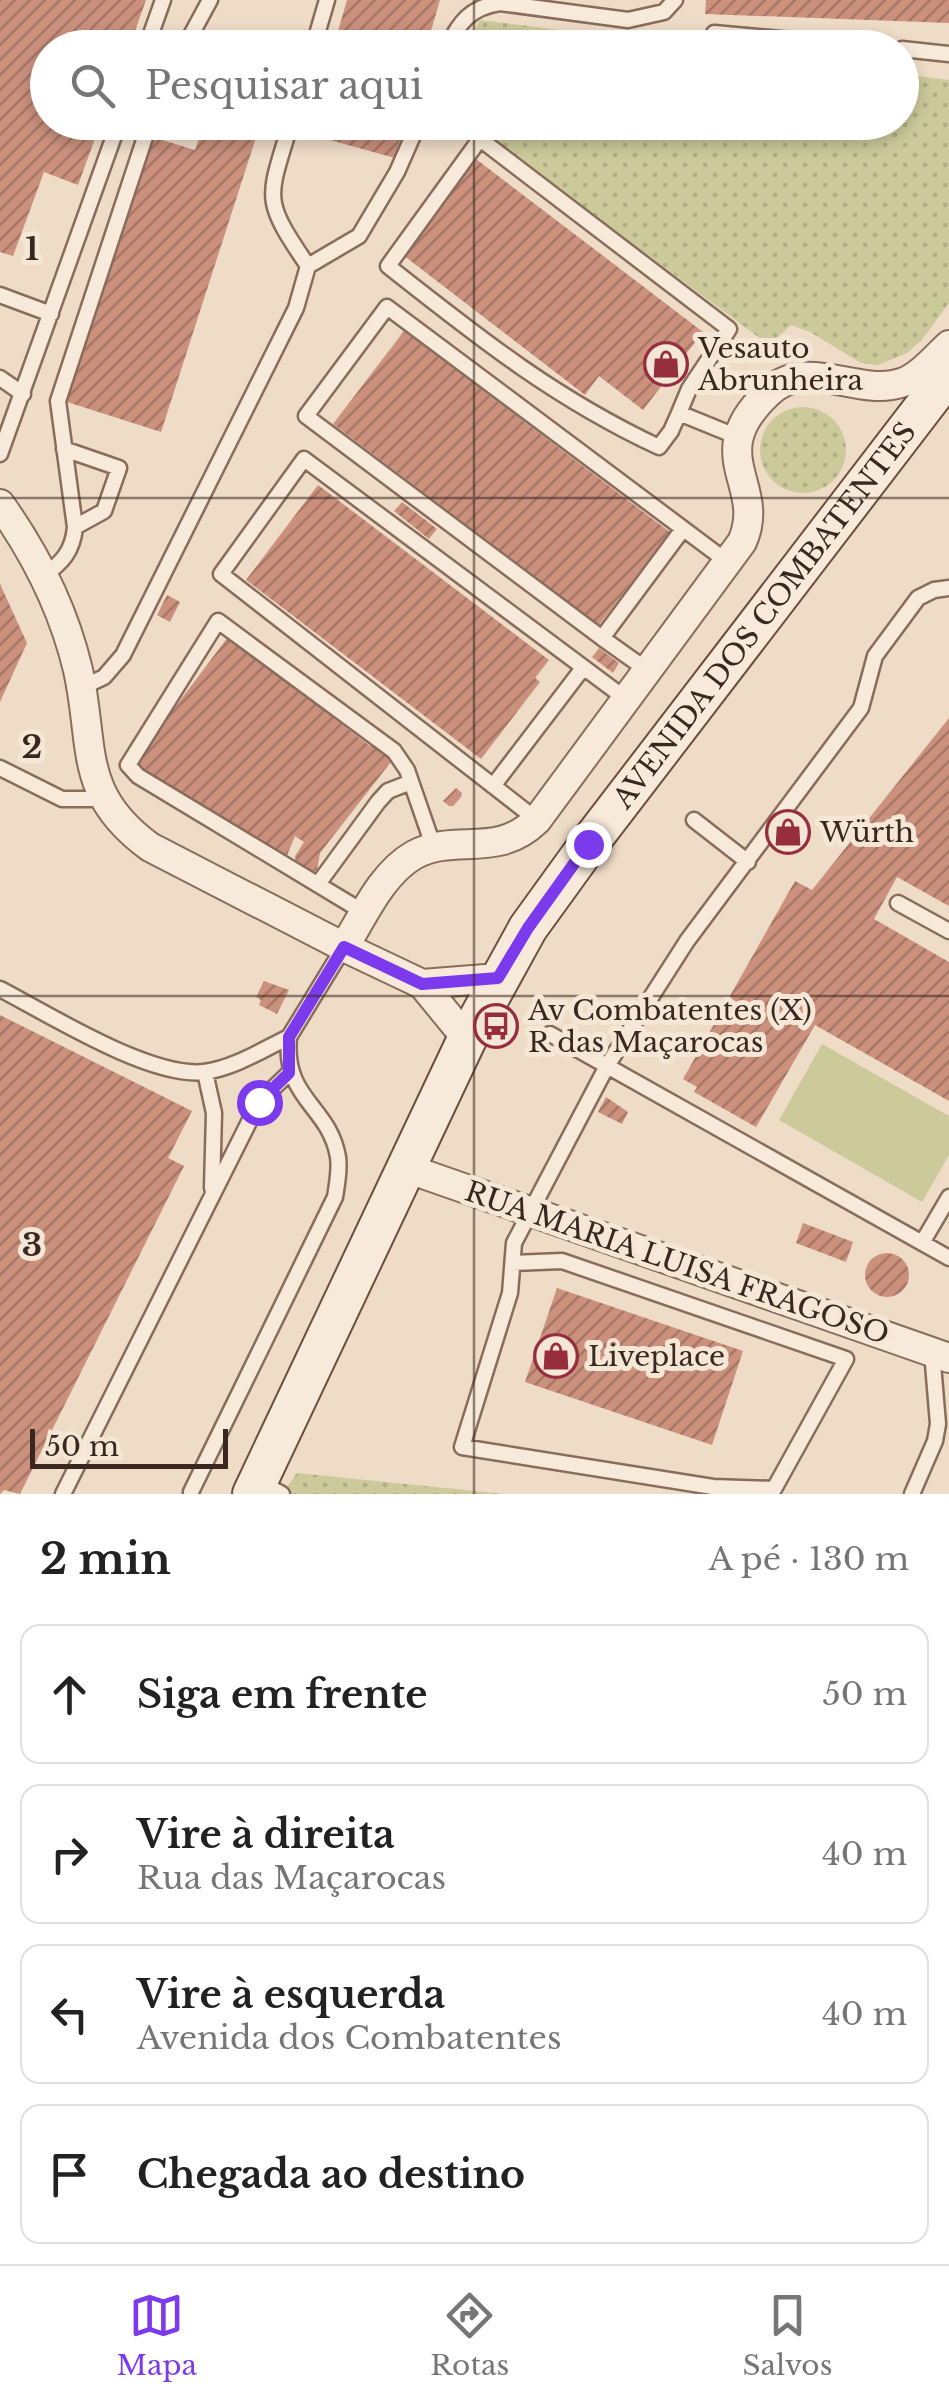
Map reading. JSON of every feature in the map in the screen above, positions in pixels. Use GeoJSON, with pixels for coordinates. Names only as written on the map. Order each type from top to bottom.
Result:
{"type":"FeatureCollection","features":[{"type":"Feature","properties":{"kind":"street"},"geometry":{"type":"LineString","coordinates":[[344,947],[398,866],[415,854],[434,848],[500,843],[536,820],[728,563],[748,529],[749,515],[735,460],[738,437],[768,392],[802,374],[885,385],[903,383],[949,345]]}},
{"type":"Feature","properties":{"kind":"street","name":"AVENIDA DOS COMBATENTES"},"geometry":{"type":"LineString","coordinates":[[264,1489],[406,1168],[498,978],[568,872],[949,374]]}},
{"type":"Feature","properties":{"kind":"street"},"geometry":{"type":"LineString","coordinates":[[0,504],[43,576],[62,620],[78,670],[90,766],[111,812],[128,831],[150,846],[422,984],[467,1039]]}},
{"type":"Feature","properties":{"kind":"street"},"geometry":{"type":"LineString","coordinates":[[422,984],[498,978]]}},
{"type":"Feature","properties":{"kind":"street","name":"RUA MARIA LUISA FRAGOSO"},"geometry":{"type":"LineString","coordinates":[[406,1168],[940,1355]]}},
{"type":"Feature","properties":{"kind":"lane"},"geometry":{"type":"LineString","coordinates":[[152,30],[163,0]]}},
{"type":"Feature","properties":{"kind":"lane"},"geometry":{"type":"LineString","coordinates":[[194,30],[210,0]]}},
{"type":"Feature","properties":{"kind":"lane"},"geometry":{"type":"LineString","coordinates":[[318,30],[327,0]]}},
{"type":"Feature","properties":{"kind":"lane"},"geometry":{"type":"LineString","coordinates":[[456,30],[470,12],[500,3],[628,20],[664,12],[676,0]]}},
{"type":"Feature","properties":{"kind":"lane"},"geometry":{"type":"LineString","coordinates":[[919,51],[949,54]]}},
{"type":"Feature","properties":{"kind":"lane"},"geometry":{"type":"LineString","coordinates":[[0,454],[114,140]]}},
{"type":"Feature","properties":{"kind":"lane"},"geometry":{"type":"LineString","coordinates":[[43,576],[70,551],[75,527],[58,401],[144,140]]}},
{"type":"Feature","properties":{"kind":"lane"},"geometry":{"type":"LineString","coordinates":[[286,140],[272,188],[272,204],[279,223],[308,266]]}},
{"type":"Feature","properties":{"kind":"lane"},"geometry":{"type":"LineString","coordinates":[[80,688],[104,677],[123,656],[296,308],[308,266],[359,236],[411,140]]}},
{"type":"Feature","properties":{"kind":"lane"},"geometry":{"type":"LineString","coordinates":[[479,140],[388,266],[510,362],[602,420],[658,447],[672,431],[689,389],[729,328],[481,140]]}},
{"type":"Feature","properties":{"kind":"lane"},"geometry":{"type":"LineString","coordinates":[[0,295],[51,314]]}},
{"type":"Feature","properties":{"kind":"lane"},"geometry":{"type":"LineString","coordinates":[[647,670],[306,416],[387,307],[728,563]]}},
{"type":"Feature","properties":{"kind":"lane"},"geometry":{"type":"LineString","coordinates":[[0,378],[24,394]]}},
{"type":"Feature","properties":{"kind":"lane"},"geometry":{"type":"LineString","coordinates":[[679,412],[738,437]]}},
{"type":"Feature","properties":{"kind":"lane"},"geometry":{"type":"LineString","coordinates":[[64,449],[119,468],[104,511],[75,527]]}},
{"type":"Feature","properties":{"kind":"lane"},"geometry":{"type":"LineString","coordinates":[[536,820],[221,574],[304,460],[626,699]]}},
{"type":"Feature","properties":{"kind":"lane"},"geometry":{"type":"LineString","coordinates":[[602,638],[682,529]]}},
{"type":"Feature","properties":{"kind":"lane"},"geometry":{"type":"LineString","coordinates":[[513,1263],[562,1262],[846,1359],[774,1489],[712,1488],[462,1447],[510,1293],[514,1243],[607,1066],[687,940],[861,708],[875,656],[913,603],[926,593],[949,588]]}},
{"type":"Feature","properties":{"kind":"lane"},"geometry":{"type":"LineString","coordinates":[[365,913],[138,776],[128,765],[218,621],[394,751],[411,782],[434,848]]}},
{"type":"Feature","properties":{"kind":"lane"},"geometry":{"type":"LineString","coordinates":[[493,786],[583,668]]}},
{"type":"Feature","properties":{"kind":"lane"},"geometry":{"type":"LineString","coordinates":[[0,768],[62,799],[104,799]]}},
{"type":"Feature","properties":{"kind":"lane"},"geometry":{"type":"LineString","coordinates":[[318,884],[378,802],[388,792],[411,782]]}},
{"type":"Feature","properties":{"kind":"lane"},"geometry":{"type":"LineString","coordinates":[[694,820],[748,862]]}},
{"type":"Feature","properties":{"kind":"lane"},"geometry":{"type":"LineString","coordinates":[[898,903],[949,931]]}},
{"type":"Feature","properties":{"kind":"lane"},"geometry":{"type":"LineString","coordinates":[[190,1492],[335,1197],[338,1158],[326,1126],[289,1073],[289,1037],[344,947]]}},
{"type":"Feature","properties":{"kind":"lane"},"geometry":{"type":"LineString","coordinates":[[0,989],[144,1063],[172,1072],[205,1072],[237,1063],[289,1037]]}},
{"type":"Feature","properties":{"kind":"lane"},"geometry":{"type":"LineString","coordinates":[[550,1034],[949,1258]]}},
{"type":"Feature","properties":{"kind":"lane"},"geometry":{"type":"LineString","coordinates":[[205,1072],[214,1113],[210,1198]]}},
{"type":"Feature","properties":{"kind":"lane"},"geometry":{"type":"LineString","coordinates":[[63,1494],[259,1102],[289,1073]]}},
{"type":"Feature","properties":{"kind":"lane"},"geometry":{"type":"LineString","coordinates":[[922,1243],[949,1197]]}},
{"type":"Feature","properties":{"kind":"lane"},"geometry":{"type":"LineString","coordinates":[[912,1494],[938,1424],[940,1355]]}},
{"type":"Feature","properties":{"kind":"shaded area"},"geometry":{"type":"Polygon","coordinates":[[[480,20],[560,30],[475,30],[480,20]]]}},
{"type":"Feature","properties":{"kind":"shaded area"},"geometry":{"type":"Polygon","coordinates":[[[919,76],[949,80],[949,303],[921,341],[907,353],[878,365],[861,363],[791,325],[769,345],[493,140],[919,140],[919,76]]]}},
{"type":"Feature","properties":{"kind":"shaded area"},"geometry":{"type":"Polygon","coordinates":[[[803,407],[827,414],[839,426],[846,450],[839,474],[827,486],[803,493],[779,486],[767,474],[760,450],[767,426],[779,414],[803,407]]]}},
{"type":"Feature","properties":{"kind":"shaded area"},"geometry":{"type":"Polygon","coordinates":[[[822,1044],[949,1116],[949,1155],[922,1202],[779,1120],[822,1044]]]}},
{"type":"Feature","properties":{"kind":"shaded area"},"geometry":{"type":"Polygon","coordinates":[[[297,1473],[505,1494],[282,1494],[297,1473]]]}},
{"type":"Feature","properties":{"kind":"building"},"geometry":{"type":"Polygon","coordinates":[[[0,0],[146,0],[135,30],[30,30],[30,140],[94,140],[78,185],[44,172],[13,256],[0,252],[0,0]]]}},
{"type":"Feature","properties":{"kind":"building"},"geometry":{"type":"Polygon","coordinates":[[[347,0],[440,0],[431,30],[338,30],[347,0]]]}},
{"type":"Feature","properties":{"kind":"building"},"geometry":{"type":"Polygon","coordinates":[[[706,0],[949,0],[949,23],[705,14],[706,0]]]}},
{"type":"Feature","properties":{"kind":"building"},"geometry":{"type":"Polygon","coordinates":[[[148,140],[195,150],[199,140],[255,140],[161,432],[64,401],[148,140]]]}},
{"type":"Feature","properties":{"kind":"building"},"geometry":{"type":"Polygon","coordinates":[[[330,140],[400,140],[395,158],[330,140]]]}},
{"type":"Feature","properties":{"kind":"building"},"geometry":{"type":"Polygon","coordinates":[[[476,159],[703,332],[643,410],[599,376],[585,395],[403,255],[476,159]]]}},
{"type":"Feature","properties":{"kind":"building"},"geometry":{"type":"Polygon","coordinates":[[[404,331],[670,532],[599,625],[333,424],[404,331]]]}},
{"type":"Feature","properties":{"kind":"building"},"geometry":{"type":"Polygon","coordinates":[[[318,485],[549,660],[535,678],[540,682],[481,759],[246,580],[318,485]]]}},
{"type":"Feature","properties":{"kind":"building"},"geometry":{"type":"Polygon","coordinates":[[[402,502],[437,529],[429,539],[394,511],[402,502]]]}},
{"type":"Feature","properties":{"kind":"building"},"geometry":{"type":"Polygon","coordinates":[[[0,584],[27,643],[0,702],[0,584]]]}},
{"type":"Feature","properties":{"kind":"building"},"geometry":{"type":"Polygon","coordinates":[[[167,595],[180,602],[170,622],[157,615],[167,595]]]}},
{"type":"Feature","properties":{"kind":"building"},"geometry":{"type":"Polygon","coordinates":[[[228,637],[370,746],[372,743],[394,758],[320,853],[317,870],[310,873],[296,864],[295,856],[304,842],[295,836],[286,858],[133,763],[228,637]]]}},
{"type":"Feature","properties":{"kind":"building"},"geometry":{"type":"Polygon","coordinates":[[[599,648],[619,663],[613,673],[592,657],[599,648]]]}},
{"type":"Feature","properties":{"kind":"building"},"geometry":{"type":"Polygon","coordinates":[[[949,718],[949,906],[897,877],[874,919],[949,962],[949,1101],[815,1025],[756,1127],[694,1092],[697,1087],[683,1079],[795,881],[812,890],[949,718]]]}},
{"type":"Feature","properties":{"kind":"building"},"geometry":{"type":"Polygon","coordinates":[[[456,788],[461,797],[449,806],[443,801],[456,788]]]}},
{"type":"Feature","properties":{"kind":"building"},"geometry":{"type":"Polygon","coordinates":[[[264,981],[289,990],[277,1014],[259,1005],[261,1000],[256,997],[264,981]]]}},
{"type":"Feature","properties":{"kind":"building"},"geometry":{"type":"Polygon","coordinates":[[[0,1015],[192,1111],[168,1158],[184,1166],[20,1494],[4,1490],[0,1494],[0,1015]]]}},
{"type":"Feature","properties":{"kind":"building"},"geometry":{"type":"Polygon","coordinates":[[[606,1097],[628,1112],[622,1124],[598,1112],[606,1097]]]}},
{"type":"Feature","properties":{"kind":"building"},"geometry":{"type":"Polygon","coordinates":[[[803,1223],[853,1242],[846,1262],[796,1243],[803,1223]]]}},
{"type":"Feature","properties":{"kind":"building"},"geometry":{"type":"Polygon","coordinates":[[[887,1253],[903,1259],[909,1275],[903,1291],[887,1297],[871,1291],[865,1275],[871,1259],[887,1253]]]}},
{"type":"Feature","properties":{"kind":"building"},"geometry":{"type":"Polygon","coordinates":[[[557,1288],[743,1351],[712,1445],[525,1382],[557,1288]]]}},
{"type":"Feature","properties":{"kind":"place","name":"Vesauto Abrunheira"},"geometry":{"type":"Point","coordinates":[666,364]}},
{"type":"Feature","properties":{"kind":"place","name":"Würth"},"geometry":{"type":"Point","coordinates":[788,832]}},
{"type":"Feature","properties":{"kind":"place","name":"Av Combatentes (X) R das Maçarocas"},"geometry":{"type":"Point","coordinates":[496,1026]}},
{"type":"Feature","properties":{"kind":"place","name":"Liveplace"},"geometry":{"type":"Point","coordinates":[556,1356]}},
{"type":"Feature","properties":{"kind":"route"},"geometry":{"type":"LineString","coordinates":[[259,1102],[289,1073],[289,1037],[344,947],[422,984],[498,978],[588,844]]}}]}
